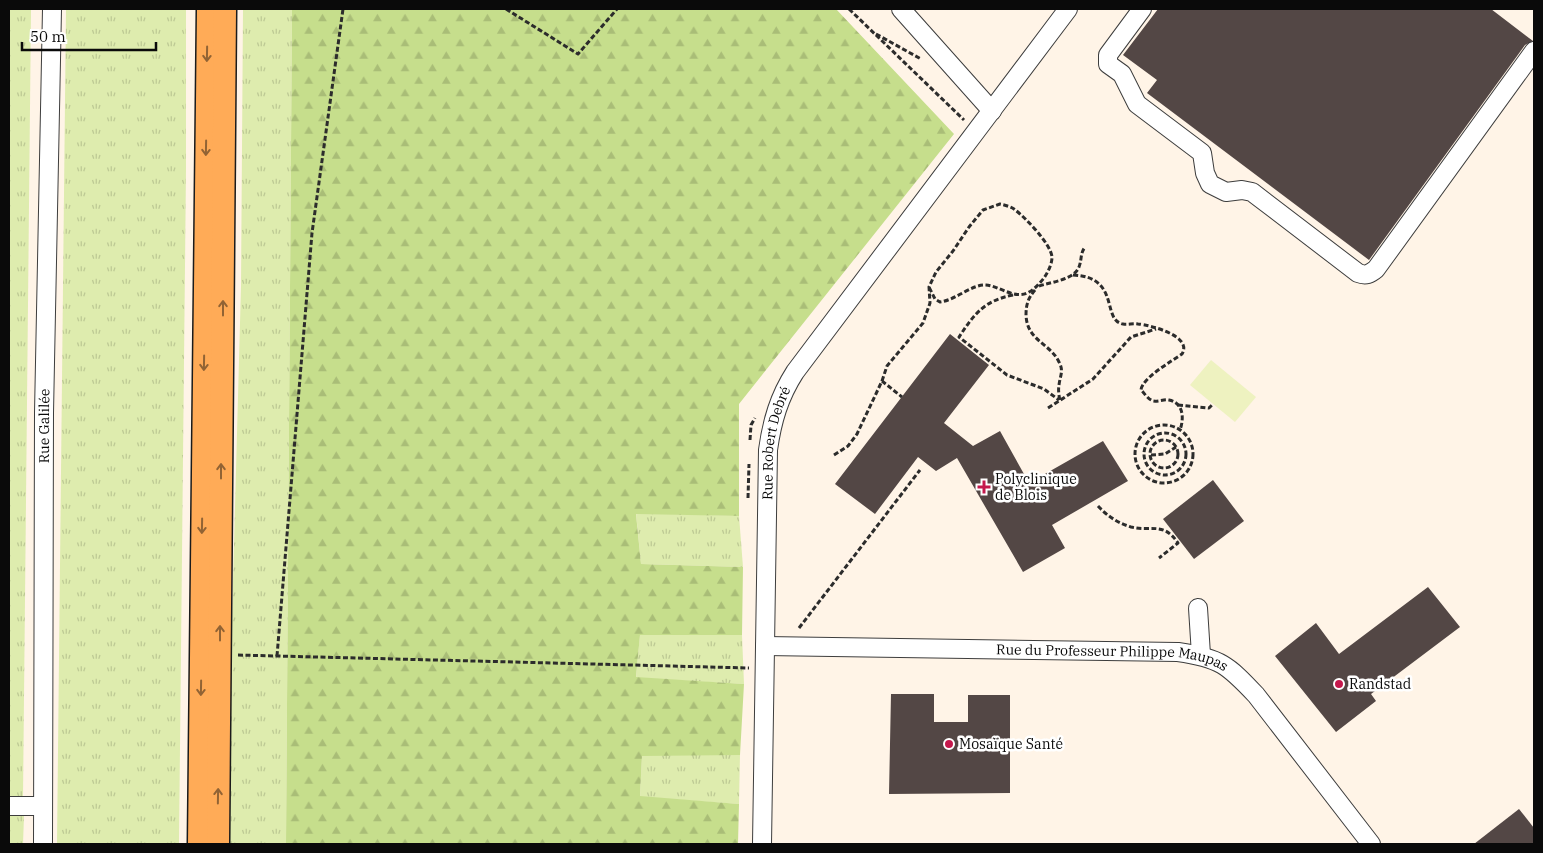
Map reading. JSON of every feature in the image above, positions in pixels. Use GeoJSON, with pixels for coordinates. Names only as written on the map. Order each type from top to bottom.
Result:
{"type":"FeatureCollection","features":[{"type":"Feature","properties":{"kind":"main road"},"geometry":{"type":"LineString","coordinates":[[199,844],[208,9]]}},
{"type":"Feature","properties":{"kind":"main road"},"geometry":{"type":"LineString","coordinates":[[218,844],[225,9]]}},
{"type":"Feature","properties":{"kind":"street","name":"Rue Galilée"},"geometry":{"type":"LineString","coordinates":[[43,844],[44,422],[52,9]]}},
{"type":"Feature","properties":{"kind":"street"},"geometry":{"type":"LineString","coordinates":[[901,9],[992,111]]}},
{"type":"Feature","properties":{"kind":"street","name":"Rue Robert Debré"},"geometry":{"type":"LineString","coordinates":[[762,844],[768,450],[776,409],[784,390],[795,372],[1068,9]]}},
{"type":"Feature","properties":{"kind":"street"},"geometry":{"type":"LineString","coordinates":[[1142,9],[1107,58],[1108,64],[1122,74],[1137,104],[1202,153],[1205,173],[1210,184],[1226,192],[1242,190],[1252,192],[1363,275],[1370,274],[1376,269],[1534,51]]}},
{"type":"Feature","properties":{"kind":"street"},"geometry":{"type":"LineString","coordinates":[[1198,608],[1201,655]]}},
{"type":"Feature","properties":{"kind":"street","name":"Rue du Professeur Philippe Maupas"},"geometry":{"type":"LineString","coordinates":[[765,646],[1178,652],[1201,655],[1221,662],[1256,695],[1371,844]]}},
{"type":"Feature","properties":{"kind":"street"},"geometry":{"type":"LineString","coordinates":[[9,806],[43,806]]}},
{"type":"Feature","properties":{"kind":"path"},"geometry":{"type":"LineString","coordinates":[[277,656],[312,233],[343,9]]}},
{"type":"Feature","properties":{"kind":"path"},"geometry":{"type":"LineString","coordinates":[[506,9],[578,54],[617,9]]}},
{"type":"Feature","properties":{"kind":"path"},"geometry":{"type":"LineString","coordinates":[[849,9],[965,121]]}},
{"type":"Feature","properties":{"kind":"path"},"geometry":{"type":"LineString","coordinates":[[872,32],[926,62],[935,64],[948,61]]}},
{"type":"Feature","properties":{"kind":"path"},"geometry":{"type":"LineString","coordinates":[[834,454],[848,446],[857,434],[887,366],[923,323],[930,303],[929,287],[936,272],[954,251],[969,227],[983,210],[1000,204],[1014,209],[1049,248],[1052,258],[1048,272],[1029,296],[1026,306],[1027,323],[1034,337],[1054,355],[1060,364],[1062,374],[1059,385],[1060,401]]}},
{"type":"Feature","properties":{"kind":"path"},"geometry":{"type":"LineString","coordinates":[[1074,275],[1079,266],[1081,253],[1085,247]]}},
{"type":"Feature","properties":{"kind":"path"},"geometry":{"type":"LineString","coordinates":[[929,287],[935,299],[940,302],[950,301],[974,288],[984,285],[1016,294],[1026,294],[1038,286],[1074,275],[1094,278],[1102,286],[1112,314],[1122,324],[1138,323],[1166,330],[1176,336],[1183,344],[1184,351],[1182,354],[1148,378],[1141,386],[1141,390],[1148,398],[1154,401],[1170,400],[1178,405],[1209,408],[1213,404]]}},
{"type":"Feature","properties":{"kind":"path"},"geometry":{"type":"LineString","coordinates":[[1016,294],[990,302],[983,307],[976,313],[960,337],[1007,375],[1044,389],[1060,401]]}},
{"type":"Feature","properties":{"kind":"path"},"geometry":{"type":"LineString","coordinates":[[1048,408],[1093,379],[1130,337],[1157,329]]}},
{"type":"Feature","properties":{"kind":"path"},"geometry":{"type":"LineString","coordinates":[[882,381],[902,397]]}},
{"type":"Feature","properties":{"kind":"path"},"geometry":{"type":"LineString","coordinates":[[1178,405],[1183,422],[1180,430]]}},
{"type":"Feature","properties":{"kind":"path"},"geometry":{"type":"LineString","coordinates":[[750,444],[751,426],[756,417]]}},
{"type":"Feature","properties":{"kind":"path"},"geometry":{"type":"LineString","coordinates":[[1161,425],[1171,426],[1180,430],[1190,441],[1193,456],[1191,466],[1186,474],[1178,480],[1169,483],[1151,481],[1138,468],[1135,459],[1138,441],[1144,433],[1161,425]]}},
{"type":"Feature","properties":{"kind":"path"},"geometry":{"type":"LineString","coordinates":[[1169,433],[1176,436],[1184,444],[1186,452],[1186,460],[1183,466],[1178,471],[1165,476],[1151,470],[1144,459],[1144,452],[1150,439],[1158,434],[1169,433]]}},
{"type":"Feature","properties":{"kind":"path"},"geometry":{"type":"LineString","coordinates":[[1158,434],[1161,441]]}},
{"type":"Feature","properties":{"kind":"path"},"geometry":{"type":"LineString","coordinates":[[1161,441],[1169,442],[1176,447],[1178,456],[1176,462],[1171,467],[1162,468],[1154,463],[1151,455],[1153,446],[1161,441]]}},
{"type":"Feature","properties":{"kind":"path"},"geometry":{"type":"LineString","coordinates":[[1184,444],[1190,441]]}},
{"type":"Feature","properties":{"kind":"path"},"geometry":{"type":"LineString","coordinates":[[1151,455],[1164,454],[1176,447]]}},
{"type":"Feature","properties":{"kind":"path"},"geometry":{"type":"LineString","coordinates":[[748,499],[749,462]]}},
{"type":"Feature","properties":{"kind":"path"},"geometry":{"type":"LineString","coordinates":[[1176,462],[1183,466]]}},
{"type":"Feature","properties":{"kind":"path"},"geometry":{"type":"LineString","coordinates":[[799,628],[920,470]]}},
{"type":"Feature","properties":{"kind":"path"},"geometry":{"type":"LineString","coordinates":[[1145,476],[1151,470]]}},
{"type":"Feature","properties":{"kind":"path"},"geometry":{"type":"LineString","coordinates":[[1098,506],[1107,515],[1120,523],[1134,528],[1159,529],[1172,534],[1178,543],[1159,558]]}},
{"type":"Feature","properties":{"kind":"path"},"geometry":{"type":"LineString","coordinates":[[220,655],[751,668],[751,662]]}},
{"type":"Feature","properties":{"kind":"green space"},"geometry":{"type":"Polygon","coordinates":[[[9,9],[31,9],[23,797],[9,797],[9,9]]]}},
{"type":"Feature","properties":{"kind":"green space"},"geometry":{"type":"Polygon","coordinates":[[[66,9],[186,9],[179,844],[57,844],[66,9]]]}},
{"type":"Feature","properties":{"kind":"green space"},"geometry":{"type":"Polygon","coordinates":[[[243,9],[292,9],[286,844],[228,844],[227,803],[241,286],[243,9]]]}},
{"type":"Feature","properties":{"kind":"green space"},"geometry":{"type":"Polygon","coordinates":[[[292,9],[836,9],[954,134],[739,404],[739,516],[636,514],[641,564],[743,567],[742,635],[640,635],[636,677],[744,684],[740,755],[642,756],[640,796],[739,804],[738,844],[286,844],[292,9]]]}},
{"type":"Feature","properties":{"kind":"green space"},"geometry":{"type":"Polygon","coordinates":[[[1211,360],[1256,397],[1235,422],[1190,385],[1211,360]]]}},
{"type":"Feature","properties":{"kind":"green space"},"geometry":{"type":"Polygon","coordinates":[[[636,513],[739,516],[743,567],[641,564],[636,513]]]}},
{"type":"Feature","properties":{"kind":"green space"},"geometry":{"type":"Polygon","coordinates":[[[640,634],[742,635],[744,684],[636,678],[640,634]]]}},
{"type":"Feature","properties":{"kind":"green space"},"geometry":{"type":"Polygon","coordinates":[[[642,755],[740,755],[739,804],[640,797],[642,755]]]}},
{"type":"Feature","properties":{"kind":"green space"},"geometry":{"type":"Polygon","coordinates":[[[9,815],[24,816],[23,844],[9,844],[9,815]]]}},
{"type":"Feature","properties":{"kind":"building"},"geometry":{"type":"Polygon","coordinates":[[[1158,9],[1491,9],[1533,41],[1525,45],[1369,260],[1147,93],[1157,80],[1123,55],[1158,9]]]}},
{"type":"Feature","properties":{"kind":"building"},"geometry":{"type":"Polygon","coordinates":[[[950,334],[989,365],[944,423],[973,446],[1000,431],[1029,483],[1103,441],[1128,481],[1052,525],[1065,548],[1023,572],[957,458],[936,471],[918,457],[875,514],[835,484],[950,334]]]}},
{"type":"Feature","properties":{"kind":"building"},"geometry":{"type":"Polygon","coordinates":[[[1213,480],[1244,521],[1194,559],[1163,519],[1213,480]]]}},
{"type":"Feature","properties":{"kind":"building"},"geometry":{"type":"Polygon","coordinates":[[[1428,587],[1460,627],[1371,694],[1376,701],[1336,732],[1275,656],[1316,623],[1339,654],[1428,587]]]}},
{"type":"Feature","properties":{"kind":"building","name":"Mosaïque Santé"},"geometry":{"type":"Polygon","coordinates":[[[891,694],[934,694],[934,722],[968,722],[968,695],[1010,695],[1010,793],[889,794],[891,694]]]}},
{"type":"Feature","properties":{"kind":"building"},"geometry":{"type":"Polygon","coordinates":[[[1519,809],[1534,828],[1534,844],[1474,844],[1519,809]]]}},
{"type":"Feature","properties":{"kind":"place","name":"Polyclinique de Blois"},"geometry":{"type":"Point","coordinates":[984,487]}},
{"type":"Feature","properties":{"kind":"place","name":"Randstad"},"geometry":{"type":"Point","coordinates":[1339,684]}},
{"type":"Feature","properties":{"kind":"place","name":"Mosaïque Santé"},"geometry":{"type":"Point","coordinates":[949,744]}}]}
